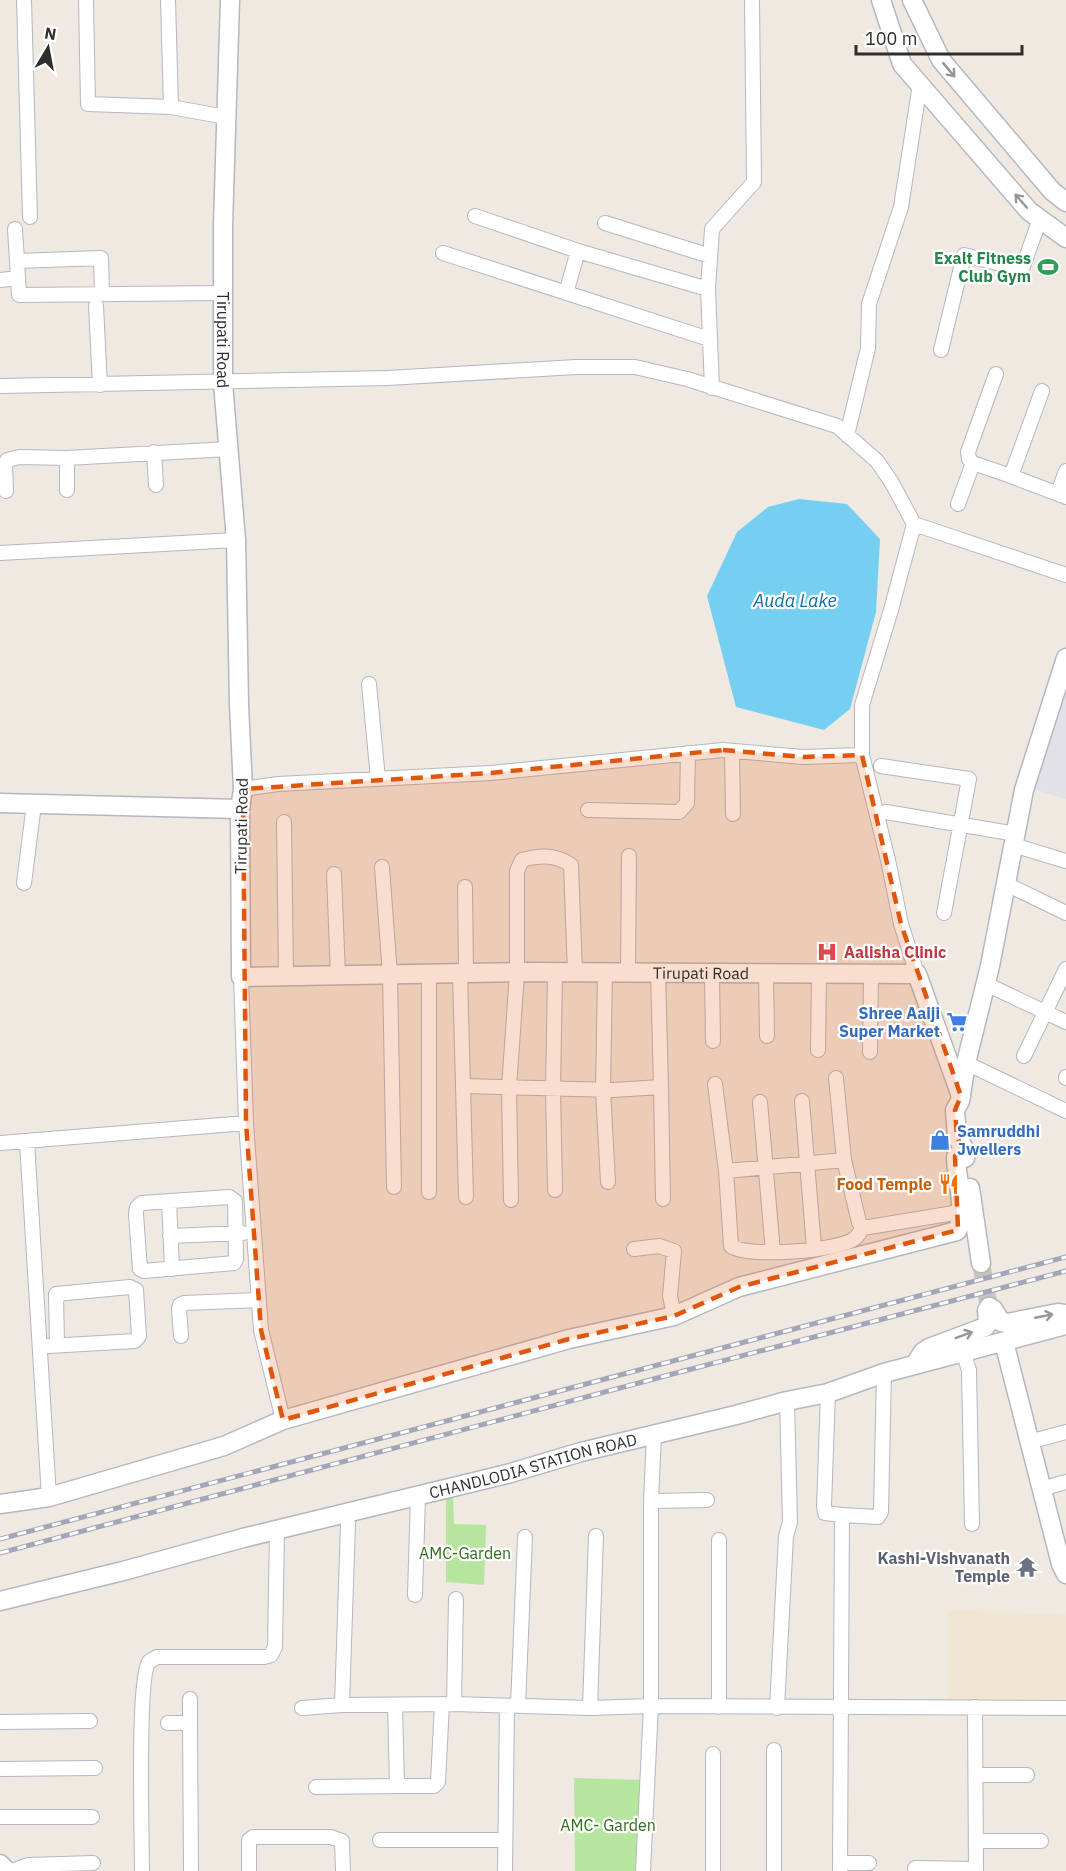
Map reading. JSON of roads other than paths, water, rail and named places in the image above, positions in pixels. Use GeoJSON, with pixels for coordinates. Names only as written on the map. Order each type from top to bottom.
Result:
{"type":"FeatureCollection","features":[{"type":"Feature","properties":{"kind":"street"},"geometry":{"type":"LineString","coordinates":[[24,0],[30,217]]}},
{"type":"Feature","properties":{"kind":"street"},"geometry":{"type":"LineString","coordinates":[[86,0],[88,104],[171,107],[226,117]]}},
{"type":"Feature","properties":{"kind":"street"},"geometry":{"type":"LineString","coordinates":[[168,0],[171,107]]}},
{"type":"Feature","properties":{"kind":"street","name":"Tirupati Road"},"geometry":{"type":"LineString","coordinates":[[230,0],[226,117],[223,382],[236,540],[243,789],[240,809],[241,977],[517,973],[917,974]]}},
{"type":"Feature","properties":{"kind":"street"},"geometry":{"type":"LineString","coordinates":[[712,388],[708,289],[712,229],[754,182],[752,0]]}},
{"type":"Feature","properties":{"kind":"street"},"geometry":{"type":"LineString","coordinates":[[881,0],[902,64],[1029,210],[1066,238]]}},
{"type":"Feature","properties":{"kind":"street"},"geometry":{"type":"LineString","coordinates":[[912,0],[941,60],[1052,190],[1066,202]]}},
{"type":"Feature","properties":{"kind":"street"},"geometry":{"type":"LineString","coordinates":[[847,435],[868,348],[869,304],[901,207],[920,84]]}},
{"type":"Feature","properties":{"kind":"street"},"geometry":{"type":"LineString","coordinates":[[475,216],[578,251],[708,289]]}},
{"type":"Feature","properties":{"kind":"street"},"geometry":{"type":"LineString","coordinates":[[941,350],[964,255],[1022,269],[1040,219]]}},
{"type":"Feature","properties":{"kind":"street"},"geometry":{"type":"LineString","coordinates":[[605,223],[710,256]]}},
{"type":"Feature","properties":{"kind":"street"},"geometry":{"type":"LineString","coordinates":[[15,229],[19,296],[99,300],[223,292]]}},
{"type":"Feature","properties":{"kind":"street"},"geometry":{"type":"LineString","coordinates":[[566,293],[578,251]]}},
{"type":"Feature","properties":{"kind":"street"},"geometry":{"type":"LineString","coordinates":[[443,253],[709,339]]}},
{"type":"Feature","properties":{"kind":"street"},"geometry":{"type":"LineString","coordinates":[[17,261],[101,258],[100,385]]}},
{"type":"Feature","properties":{"kind":"street"},"geometry":{"type":"LineString","coordinates":[[0,280],[18,278]]}},
{"type":"Feature","properties":{"kind":"street"},"geometry":{"type":"LineString","coordinates":[[0,386],[388,378],[576,367],[635,367],[667,374],[837,426],[878,461],[914,524],[1066,575]]}},
{"type":"Feature","properties":{"kind":"street"},"geometry":{"type":"LineString","coordinates":[[996,374],[968,452],[969,459],[973,463],[1062,495],[1066,471]]}},
{"type":"Feature","properties":{"kind":"street"},"geometry":{"type":"LineString","coordinates":[[1011,476],[1042,391]]}},
{"type":"Feature","properties":{"kind":"street"},"geometry":{"type":"LineString","coordinates":[[6,491],[5,465],[7,460],[19,457],[67,458],[229,448]]}},
{"type":"Feature","properties":{"kind":"street"},"geometry":{"type":"LineString","coordinates":[[154,452],[156,485]]}},
{"type":"Feature","properties":{"kind":"street"},"geometry":{"type":"LineString","coordinates":[[67,458],[67,490]]}},
{"type":"Feature","properties":{"kind":"street"},"geometry":{"type":"LineString","coordinates":[[958,504],[973,463]]}},
{"type":"Feature","properties":{"kind":"street"},"geometry":{"type":"LineString","coordinates":[[914,524],[862,705],[862,755],[901,924],[961,1099]]}},
{"type":"Feature","properties":{"kind":"street"},"geometry":{"type":"LineString","coordinates":[[0,553],[236,540]]}},
{"type":"Feature","properties":{"kind":"street"},"geometry":{"type":"LineString","coordinates":[[981,1263],[963,1148],[957,1137],[955,1110],[961,1099],[966,1063],[986,984],[1024,790],[1066,658]]}},
{"type":"Feature","properties":{"kind":"street"},"geometry":{"type":"LineString","coordinates":[[369,684],[378,779]]}},
{"type":"Feature","properties":{"kind":"street"},"geometry":{"type":"LineString","coordinates":[[243,789],[278,784],[491,773],[688,753],[732,751],[803,757],[862,755]]}},
{"type":"Feature","properties":{"kind":"street"},"geometry":{"type":"LineString","coordinates":[[732,751],[733,814]]}},
{"type":"Feature","properties":{"kind":"street"},"geometry":{"type":"LineString","coordinates":[[588,810],[679,812],[687,802],[688,753]]}},
{"type":"Feature","properties":{"kind":"street"},"geometry":{"type":"LineString","coordinates":[[881,766],[969,779],[944,913]]}},
{"type":"Feature","properties":{"kind":"street"},"geometry":{"type":"LineString","coordinates":[[0,803],[240,809]]}},
{"type":"Feature","properties":{"kind":"street"},"geometry":{"type":"LineString","coordinates":[[24,883],[34,804]]}},
{"type":"Feature","properties":{"kind":"street"},"geometry":{"type":"LineString","coordinates":[[886,812],[960,824],[1014,840],[1066,861]]}},
{"type":"Feature","properties":{"kind":"street"},"geometry":{"type":"LineString","coordinates":[[284,822],[286,976]]}},
{"type":"Feature","properties":{"kind":"street"},"geometry":{"type":"LineString","coordinates":[[511,1200],[509,1088],[517,973],[517,870],[522,860],[540,855],[565,860],[571,865],[575,973]]}},
{"type":"Feature","properties":{"kind":"street"},"geometry":{"type":"LineString","coordinates":[[628,973],[629,856]]}},
{"type":"Feature","properties":{"kind":"street"},"geometry":{"type":"LineString","coordinates":[[382,867],[390,975],[394,1187]]}},
{"type":"Feature","properties":{"kind":"street"},"geometry":{"type":"LineString","coordinates":[[334,873],[338,976]]}},
{"type":"Feature","properties":{"kind":"street"},"geometry":{"type":"LineString","coordinates":[[1006,884],[1066,913]]}},
{"type":"Feature","properties":{"kind":"street"},"geometry":{"type":"LineString","coordinates":[[465,887],[463,1086],[466,1197]]}},
{"type":"Feature","properties":{"kind":"street"},"geometry":{"type":"LineString","coordinates":[[1024,1056],[1066,969]]}},
{"type":"Feature","properties":{"kind":"street"},"geometry":{"type":"LineString","coordinates":[[605,973],[603,1090],[608,1182]]}},
{"type":"Feature","properties":{"kind":"street"},"geometry":{"type":"LineString","coordinates":[[658,973],[663,1199]]}},
{"type":"Feature","properties":{"kind":"street"},"geometry":{"type":"LineString","coordinates":[[712,973],[713,1041]]}},
{"type":"Feature","properties":{"kind":"street"},"geometry":{"type":"LineString","coordinates":[[766,973],[767,1036]]}},
{"type":"Feature","properties":{"kind":"street"},"geometry":{"type":"LineString","coordinates":[[429,974],[429,1192]]}},
{"type":"Feature","properties":{"kind":"street"},"geometry":{"type":"LineString","coordinates":[[555,974],[553,1089],[555,1190]]}},
{"type":"Feature","properties":{"kind":"street"},"geometry":{"type":"LineString","coordinates":[[818,1050],[819,974]]}},
{"type":"Feature","properties":{"kind":"street"},"geometry":{"type":"LineString","coordinates":[[870,1052],[871,974]]}},
{"type":"Feature","properties":{"kind":"street"},"geometry":{"type":"LineString","coordinates":[[241,977],[246,1123],[261,1330],[283,1420]]}},
{"type":"Feature","properties":{"kind":"street"},"geometry":{"type":"LineString","coordinates":[[986,984],[1066,1022]]}},
{"type":"Feature","properties":{"kind":"street"},"geometry":{"type":"LineString","coordinates":[[966,1063],[1066,1111]]}},
{"type":"Feature","properties":{"kind":"street"},"geometry":{"type":"LineString","coordinates":[[836,1078],[844,1160],[859,1222],[863,1228]]}},
{"type":"Feature","properties":{"kind":"street"},"geometry":{"type":"LineString","coordinates":[[716,1084],[726,1171],[731,1246],[735,1249],[756,1252],[793,1252],[854,1239],[863,1228],[960,1212]]}},
{"type":"Feature","properties":{"kind":"street"},"geometry":{"type":"LineString","coordinates":[[463,1086],[603,1090],[661,1087]]}},
{"type":"Feature","properties":{"kind":"street"},"geometry":{"type":"LineString","coordinates":[[802,1101],[814,1248]]}},
{"type":"Feature","properties":{"kind":"street"},"geometry":{"type":"LineString","coordinates":[[760,1102],[773,1252]]}},
{"type":"Feature","properties":{"kind":"street"},"geometry":{"type":"LineString","coordinates":[[0,1143],[246,1123]]}},
{"type":"Feature","properties":{"kind":"street"},"geometry":{"type":"LineString","coordinates":[[27,1142],[49,1497]]}},
{"type":"Feature","properties":{"kind":"street"},"geometry":{"type":"LineString","coordinates":[[0,1504],[49,1497],[224,1446],[283,1420],[569,1339],[674,1316],[739,1287],[957,1231],[960,1212],[956,1160],[957,1154],[963,1148]]}},
{"type":"Feature","properties":{"kind":"street"},"geometry":{"type":"LineString","coordinates":[[726,1171],[844,1160]]}},
{"type":"Feature","properties":{"kind":"street"},"geometry":{"type":"LineString","coordinates":[[229,1197],[235,1201],[236,1233],[234,1263],[144,1271],[140,1269],[136,1208],[142,1203],[229,1197]]}},
{"type":"Feature","properties":{"kind":"street"},"geometry":{"type":"LineString","coordinates":[[169,1201],[172,1269]]}},
{"type":"Feature","properties":{"kind":"street"},"geometry":{"type":"LineString","coordinates":[[170,1236],[254,1233]]}},
{"type":"Feature","properties":{"kind":"street"},"geometry":{"type":"LineString","coordinates":[[634,1249],[659,1246],[674,1251],[670,1296],[674,1316]]}},
{"type":"Feature","properties":{"kind":"street"},"geometry":{"type":"LineString","coordinates":[[40,1346],[57,1345],[138,1339],[136,1290],[130,1287],[56,1294],[57,1345]]}},
{"type":"Feature","properties":{"kind":"street"},"geometry":{"type":"LineString","coordinates":[[181,1336],[179,1309],[184,1303],[259,1300]]}},
{"type":"Feature","properties":{"kind":"street"},"geometry":{"type":"LineString","coordinates":[[914,1364],[929,1348],[986,1327],[989,1307],[1003,1323],[1058,1313],[1066,1314]]}},
{"type":"Feature","properties":{"kind":"street","name":"CHANDLODIA STATION ROAD"},"geometry":{"type":"LineString","coordinates":[[0,1601],[507,1474],[581,1452],[828,1393],[914,1364],[1066,1325]]}},
{"type":"Feature","properties":{"kind":"street"},"geometry":{"type":"LineString","coordinates":[[1004,1342],[1061,1564],[1066,1574]]}},
{"type":"Feature","properties":{"kind":"street"},"geometry":{"type":"LineString","coordinates":[[963,1353],[969,1370],[972,1524]]}},
{"type":"Feature","properties":{"kind":"street"},"geometry":{"type":"LineString","coordinates":[[828,1393],[825,1513],[878,1517],[881,1512],[884,1373]]}},
{"type":"Feature","properties":{"kind":"street"},"geometry":{"type":"LineString","coordinates":[[777,1708],[786,1536],[790,1522],[787,1401]]}},
{"type":"Feature","properties":{"kind":"street"},"geometry":{"type":"LineString","coordinates":[[1029,1442],[1066,1432]]}},
{"type":"Feature","properties":{"kind":"street"},"geometry":{"type":"LineString","coordinates":[[643,1871],[651,1706],[651,1501],[654,1435]]}},
{"type":"Feature","properties":{"kind":"street"},"geometry":{"type":"LineString","coordinates":[[1041,1489],[1066,1482]]}},
{"type":"Feature","properties":{"kind":"street"},"geometry":{"type":"LineString","coordinates":[[415,1595],[418,1496]]}},
{"type":"Feature","properties":{"kind":"street"},"geometry":{"type":"LineString","coordinates":[[651,1501],[708,1500]]}},
{"type":"Feature","properties":{"kind":"street"},"geometry":{"type":"LineString","coordinates":[[842,1515],[840,1867],[869,1863]]}},
{"type":"Feature","properties":{"kind":"street"},"geometry":{"type":"LineString","coordinates":[[342,1705],[348,1523]]}},
{"type":"Feature","properties":{"kind":"street"},"geometry":{"type":"LineString","coordinates":[[142,1871],[142,1723],[146,1673],[149,1663],[157,1657],[264,1657],[271,1655],[275,1647],[277,1530]]}},
{"type":"Feature","properties":{"kind":"street"},"geometry":{"type":"LineString","coordinates":[[590,1708],[596,1536]]}},
{"type":"Feature","properties":{"kind":"street"},"geometry":{"type":"LineString","coordinates":[[504,1871],[525,1537]]}},
{"type":"Feature","properties":{"kind":"street"},"geometry":{"type":"LineString","coordinates":[[718,1707],[719,1540]]}},
{"type":"Feature","properties":{"kind":"street"},"geometry":{"type":"LineString","coordinates":[[316,1787],[434,1786],[438,1782],[448,1704],[456,1599]]}},
{"type":"Feature","properties":{"kind":"street"},"geometry":{"type":"LineString","coordinates":[[190,1699],[191,1871]]}},
{"type":"Feature","properties":{"kind":"street"},"geometry":{"type":"LineString","coordinates":[[395,1704],[397,1786]]}},
{"type":"Feature","properties":{"kind":"street"},"geometry":{"type":"LineString","coordinates":[[302,1708],[395,1704],[590,1708],[651,1706],[1066,1708]]}},
{"type":"Feature","properties":{"kind":"street"},"geometry":{"type":"LineString","coordinates":[[915,1868],[976,1870],[975,1707]]}},
{"type":"Feature","properties":{"kind":"street"},"geometry":{"type":"LineString","coordinates":[[0,1722],[90,1721]]}},
{"type":"Feature","properties":{"kind":"street"},"geometry":{"type":"LineString","coordinates":[[168,1723],[190,1723]]}},
{"type":"Feature","properties":{"kind":"street"},"geometry":{"type":"LineString","coordinates":[[774,1750],[774,1871]]}},
{"type":"Feature","properties":{"kind":"street"},"geometry":{"type":"LineString","coordinates":[[713,1754],[713,1871]]}},
{"type":"Feature","properties":{"kind":"street"},"geometry":{"type":"LineString","coordinates":[[0,1769],[95,1768]]}},
{"type":"Feature","properties":{"kind":"street"},"geometry":{"type":"LineString","coordinates":[[976,1774],[1027,1775]]}},
{"type":"Feature","properties":{"kind":"street"},"geometry":{"type":"LineString","coordinates":[[0,1817],[92,1817]]}},
{"type":"Feature","properties":{"kind":"street"},"geometry":{"type":"LineString","coordinates":[[249,1871],[250,1838],[320,1837],[331,1837],[342,1841],[344,1871]]}},
{"type":"Feature","properties":{"kind":"street"},"geometry":{"type":"LineString","coordinates":[[380,1840],[505,1840]]}},
{"type":"Feature","properties":{"kind":"street"},"geometry":{"type":"LineString","coordinates":[[976,1841],[1041,1841]]}},
{"type":"Feature","properties":{"kind":"street"},"geometry":{"type":"LineString","coordinates":[[12,1871],[28,1865],[93,1863]]}},
{"type":"Feature","properties":{"kind":"street"},"geometry":{"type":"LineString","coordinates":[[0,1864],[7,1871]]}},
{"type":"Feature","properties":{"kind":"water","name":"Auda Lake"},"geometry":{"type":"Polygon","coordinates":[[[799,499],[847,504],[880,539],[876,612],[850,709],[824,730],[736,707],[707,596],[737,532],[768,507],[799,499]]]}},
{"type":"Feature","properties":{"kind":"tunnel"},"geometry":{"type":"LineString","coordinates":[[981,1263],[989,1307]]}},
{"type":"Feature","properties":{"kind":"railway"},"geometry":{"type":"LineString","coordinates":[[0,1539],[1066,1257]]}},
{"type":"Feature","properties":{"kind":"railway"},"geometry":{"type":"LineString","coordinates":[[0,1553],[1066,1271]]}},
{"type":"Feature","properties":{"kind":"place","name":"Exalt Fitness Club Gym"},"geometry":{"type":"Point","coordinates":[1048,267]}},
{"type":"Feature","properties":{"kind":"place","name":"Aalisha Clinic"},"geometry":{"type":"Point","coordinates":[827,952]}},
{"type":"Feature","properties":{"kind":"place","name":"Shree Aaiji Super Market"},"geometry":{"type":"Point","coordinates":[957,1022]}},
{"type":"Feature","properties":{"kind":"place","name":"Samruddhi Jwellers"},"geometry":{"type":"Point","coordinates":[940,1140]}},
{"type":"Feature","properties":{"kind":"place","name":"Food Temple"},"geometry":{"type":"Point","coordinates":[949,1184]}},
{"type":"Feature","properties":{"kind":"place","name":"Kashi-Vishvanath Temple"},"geometry":{"type":"Point","coordinates":[1027,1567]}},
{"type":"Feature","properties":{"kind":"park label","name":"AMC-Garden"},"geometry":{"type":"Point","coordinates":[465,1553]}},
{"type":"Feature","properties":{"kind":"park label","name":"AMC- Garden"},"geometry":{"type":"Point","coordinates":[608,1825]}}]}
